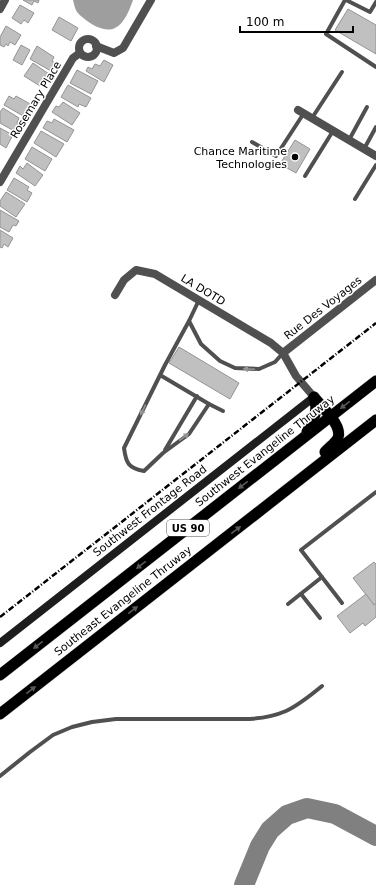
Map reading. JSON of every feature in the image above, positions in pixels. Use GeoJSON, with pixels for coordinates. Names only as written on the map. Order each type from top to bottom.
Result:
{"type":"FeatureCollection","features":[{"type":"Feature","properties":{"kind":"highway","name":"Southwest Evangeline Thruway"},"geometry":{"type":"LineString","coordinates":[[0,675],[376,381]]}},
{"type":"Feature","properties":{"kind":"highway"},"geometry":{"type":"LineString","coordinates":[[314,398],[337,426],[339,431],[339,435],[335,443],[325,451],[317,467]]}},
{"type":"Feature","properties":{"kind":"highway"},"geometry":{"type":"LineString","coordinates":[[304,437],[316,412],[316,403],[314,398]]}},
{"type":"Feature","properties":{"kind":"highway","name":"Southeast Evangeline Thruway"},"geometry":{"type":"LineString","coordinates":[[0,714],[376,420]]}},
{"type":"Feature","properties":{"kind":"main road","name":"Southwest Frontage Road"},"geometry":{"type":"LineString","coordinates":[[0,643],[314,398]]}},
{"type":"Feature","properties":{"kind":"street"},"geometry":{"type":"LineString","coordinates":[[0,9],[5,0]]}},
{"type":"Feature","properties":{"kind":"street","name":"Rosemary Place"},"geometry":{"type":"LineString","coordinates":[[0,182],[73,58],[80,53],[79,47],[82,42],[90,40],[96,46],[114,53],[123,48],[151,0]]}},
{"type":"Feature","properties":{"kind":"street"},"geometry":{"type":"LineString","coordinates":[[80,53],[88,57],[93,56],[96,51],[96,46]]}},
{"type":"Feature","properties":{"kind":"street"},"geometry":{"type":"LineString","coordinates":[[301,111],[376,156]]}},
{"type":"Feature","properties":{"kind":"street","name":"LA DOTD"},"geometry":{"type":"LineString","coordinates":[[115,295],[124,280],[136,270],[155,274],[271,343],[283,353]]}},
{"type":"Feature","properties":{"kind":"street","name":"Rue Des Voyages"},"geometry":{"type":"LineString","coordinates":[[283,353],[376,280]]}},
{"type":"Feature","properties":{"kind":"street"},"geometry":{"type":"LineString","coordinates":[[283,353],[296,376],[314,398]]}},
{"type":"Feature","properties":{"kind":"lane"},"geometry":{"type":"LineString","coordinates":[[376,2],[370,12],[346,0],[326,34],[376,67]]}},
{"type":"Feature","properties":{"kind":"lane"},"geometry":{"type":"LineString","coordinates":[[312,118],[342,72]]}},
{"type":"Feature","properties":{"kind":"lane"},"geometry":{"type":"LineString","coordinates":[[349,140],[367,107]]}},
{"type":"Feature","properties":{"kind":"lane"},"geometry":{"type":"LineString","coordinates":[[252,142],[276,156],[301,111]]}},
{"type":"Feature","properties":{"kind":"lane"},"geometry":{"type":"LineString","coordinates":[[364,148],[376,128]]}},
{"type":"Feature","properties":{"kind":"lane"},"geometry":{"type":"LineString","coordinates":[[305,176],[333,130]]}},
{"type":"Feature","properties":{"kind":"lane"},"geometry":{"type":"LineString","coordinates":[[355,199],[376,165]]}},
{"type":"Feature","properties":{"kind":"lane"},"geometry":{"type":"LineString","coordinates":[[199,300],[124,448],[128,464],[135,469],[144,471],[163,453],[189,434],[209,404]]}},
{"type":"Feature","properties":{"kind":"lane"},"geometry":{"type":"LineString","coordinates":[[189,321],[201,344],[220,361],[235,368],[259,369],[275,362],[283,353]]}},
{"type":"Feature","properties":{"kind":"lane"},"geometry":{"type":"LineString","coordinates":[[160,375],[223,411]]}},
{"type":"Feature","properties":{"kind":"lane"},"geometry":{"type":"LineString","coordinates":[[163,453],[197,396]]}},
{"type":"Feature","properties":{"kind":"lane"},"geometry":{"type":"LineString","coordinates":[[342,603],[301,550],[376,492]]}},
{"type":"Feature","properties":{"kind":"lane"},"geometry":{"type":"LineString","coordinates":[[288,604],[322,577]]}},
{"type":"Feature","properties":{"kind":"lane"},"geometry":{"type":"LineString","coordinates":[[301,594],[320,618]]}},
{"type":"Feature","properties":{"kind":"lane"},"geometry":{"type":"LineString","coordinates":[[0,776],[53,735],[72,726],[116,719],[243,719],[273,716],[287,710],[322,686]]}},
{"type":"Feature","properties":{"kind":"shaded area"},"geometry":{"type":"Polygon","coordinates":[[[73,0],[133,0],[124,20],[115,28],[105,29],[94,26],[77,12],[73,0]]]}},
{"type":"Feature","properties":{"kind":"building"},"geometry":{"type":"Polygon","coordinates":[[[23,0],[39,0],[38,3],[34,1],[32,5],[23,0]]]}},
{"type":"Feature","properties":{"kind":"building"},"geometry":{"type":"Polygon","coordinates":[[[20,5],[34,13],[28,23],[24,20],[21,24],[12,18],[20,5]]]}},
{"type":"Feature","properties":{"kind":"building"},"geometry":{"type":"Polygon","coordinates":[[[348,9],[376,25],[376,54],[335,30],[348,9]]]}},
{"type":"Feature","properties":{"kind":"building"},"geometry":{"type":"Polygon","coordinates":[[[59,17],[78,28],[71,41],[52,30],[59,17]]]}},
{"type":"Feature","properties":{"kind":"building"},"geometry":{"type":"Polygon","coordinates":[[[6,26],[21,35],[15,45],[10,42],[8,46],[6,44],[4,47],[0,45],[0,37],[6,26]]]}},
{"type":"Feature","properties":{"kind":"building"},"geometry":{"type":"Polygon","coordinates":[[[21,45],[30,50],[22,65],[13,60],[21,45]]]}},
{"type":"Feature","properties":{"kind":"building"},"geometry":{"type":"Polygon","coordinates":[[[37,46],[54,57],[52,61],[55,63],[51,71],[30,59],[37,46]]]}},
{"type":"Feature","properties":{"kind":"building"},"geometry":{"type":"Polygon","coordinates":[[[104,60],[113,65],[104,82],[86,71],[88,67],[92,69],[95,64],[100,66],[104,60]]]}},
{"type":"Feature","properties":{"kind":"building"},"geometry":{"type":"Polygon","coordinates":[[[33,63],[49,74],[40,86],[24,76],[33,63]]]}},
{"type":"Feature","properties":{"kind":"building"},"geometry":{"type":"Polygon","coordinates":[[[77,70],[98,81],[91,94],[70,83],[77,70]]]}},
{"type":"Feature","properties":{"kind":"building"},"geometry":{"type":"Polygon","coordinates":[[[68,85],[91,98],[86,107],[79,104],[78,107],[61,97],[68,85]]]}},
{"type":"Feature","properties":{"kind":"building"},"geometry":{"type":"Polygon","coordinates":[[[9,96],[14,99],[16,96],[32,105],[25,117],[4,105],[9,96]]]}},
{"type":"Feature","properties":{"kind":"building"},"geometry":{"type":"Polygon","coordinates":[[[63,102],[80,113],[72,125],[52,112],[56,106],[59,107],[63,102]]]}},
{"type":"Feature","properties":{"kind":"building"},"geometry":{"type":"Polygon","coordinates":[[[3,108],[19,118],[17,123],[20,125],[16,132],[0,123],[0,112],[3,108]]]}},
{"type":"Feature","properties":{"kind":"building"},"geometry":{"type":"Polygon","coordinates":[[[54,119],[74,130],[67,142],[43,128],[47,121],[52,123],[54,119]]]}},
{"type":"Feature","properties":{"kind":"building"},"geometry":{"type":"Polygon","coordinates":[[[0,128],[13,135],[6,148],[0,144],[0,128]]]}},
{"type":"Feature","properties":{"kind":"building"},"geometry":{"type":"Polygon","coordinates":[[[41,131],[64,144],[56,157],[34,143],[41,131]]]}},
{"type":"Feature","properties":{"kind":"building","name":"Chance Maritime Technologies"},"geometry":{"type":"Polygon","coordinates":[[[295,140],[310,149],[296,173],[280,164],[295,140]]]}},
{"type":"Feature","properties":{"kind":"building"},"geometry":{"type":"Polygon","coordinates":[[[32,147],[52,159],[45,171],[25,159],[32,147]]]}},
{"type":"Feature","properties":{"kind":"building"},"geometry":{"type":"Polygon","coordinates":[[[27,163],[43,175],[35,186],[16,173],[20,166],[23,169],[27,163]]]}},
{"type":"Feature","properties":{"kind":"building"},"geometry":{"type":"Polygon","coordinates":[[[14,178],[29,187],[27,190],[32,193],[27,202],[7,190],[14,178]]]}},
{"type":"Feature","properties":{"kind":"building"},"geometry":{"type":"Polygon","coordinates":[[[6,192],[25,204],[16,217],[0,206],[0,201],[6,192]]]}},
{"type":"Feature","properties":{"kind":"building"},"geometry":{"type":"Polygon","coordinates":[[[0,210],[19,221],[16,226],[13,225],[9,232],[0,227],[0,210]]]}},
{"type":"Feature","properties":{"kind":"building"},"geometry":{"type":"Polygon","coordinates":[[[0,230],[13,238],[8,247],[4,244],[2,248],[0,247],[0,230]]]}},
{"type":"Feature","properties":{"kind":"building"},"geometry":{"type":"Polygon","coordinates":[[[179,347],[239,383],[230,399],[169,363],[179,347]]]}},
{"type":"Feature","properties":{"kind":"building"},"geometry":{"type":"Polygon","coordinates":[[[374,562],[376,564],[376,603],[374,605],[353,578],[374,562]]]}},
{"type":"Feature","properties":{"kind":"building"},"geometry":{"type":"Polygon","coordinates":[[[366,594],[374,605],[376,603],[376,617],[365,626],[363,623],[350,633],[337,616],[366,594]]]}},
{"type":"Feature","properties":{"kind":"taxiway"},"geometry":{"type":"LineString","coordinates":[[244,885],[260,846],[270,830],[287,815],[307,808],[335,814],[376,836]]}},
{"type":"Feature","properties":{"kind":"railway"},"geometry":{"type":"LineString","coordinates":[[0,617],[376,323]]}},
{"type":"Feature","properties":{"kind":"place","name":"Chance Maritime Technologies"},"geometry":{"type":"Point","coordinates":[295,157]}}]}
